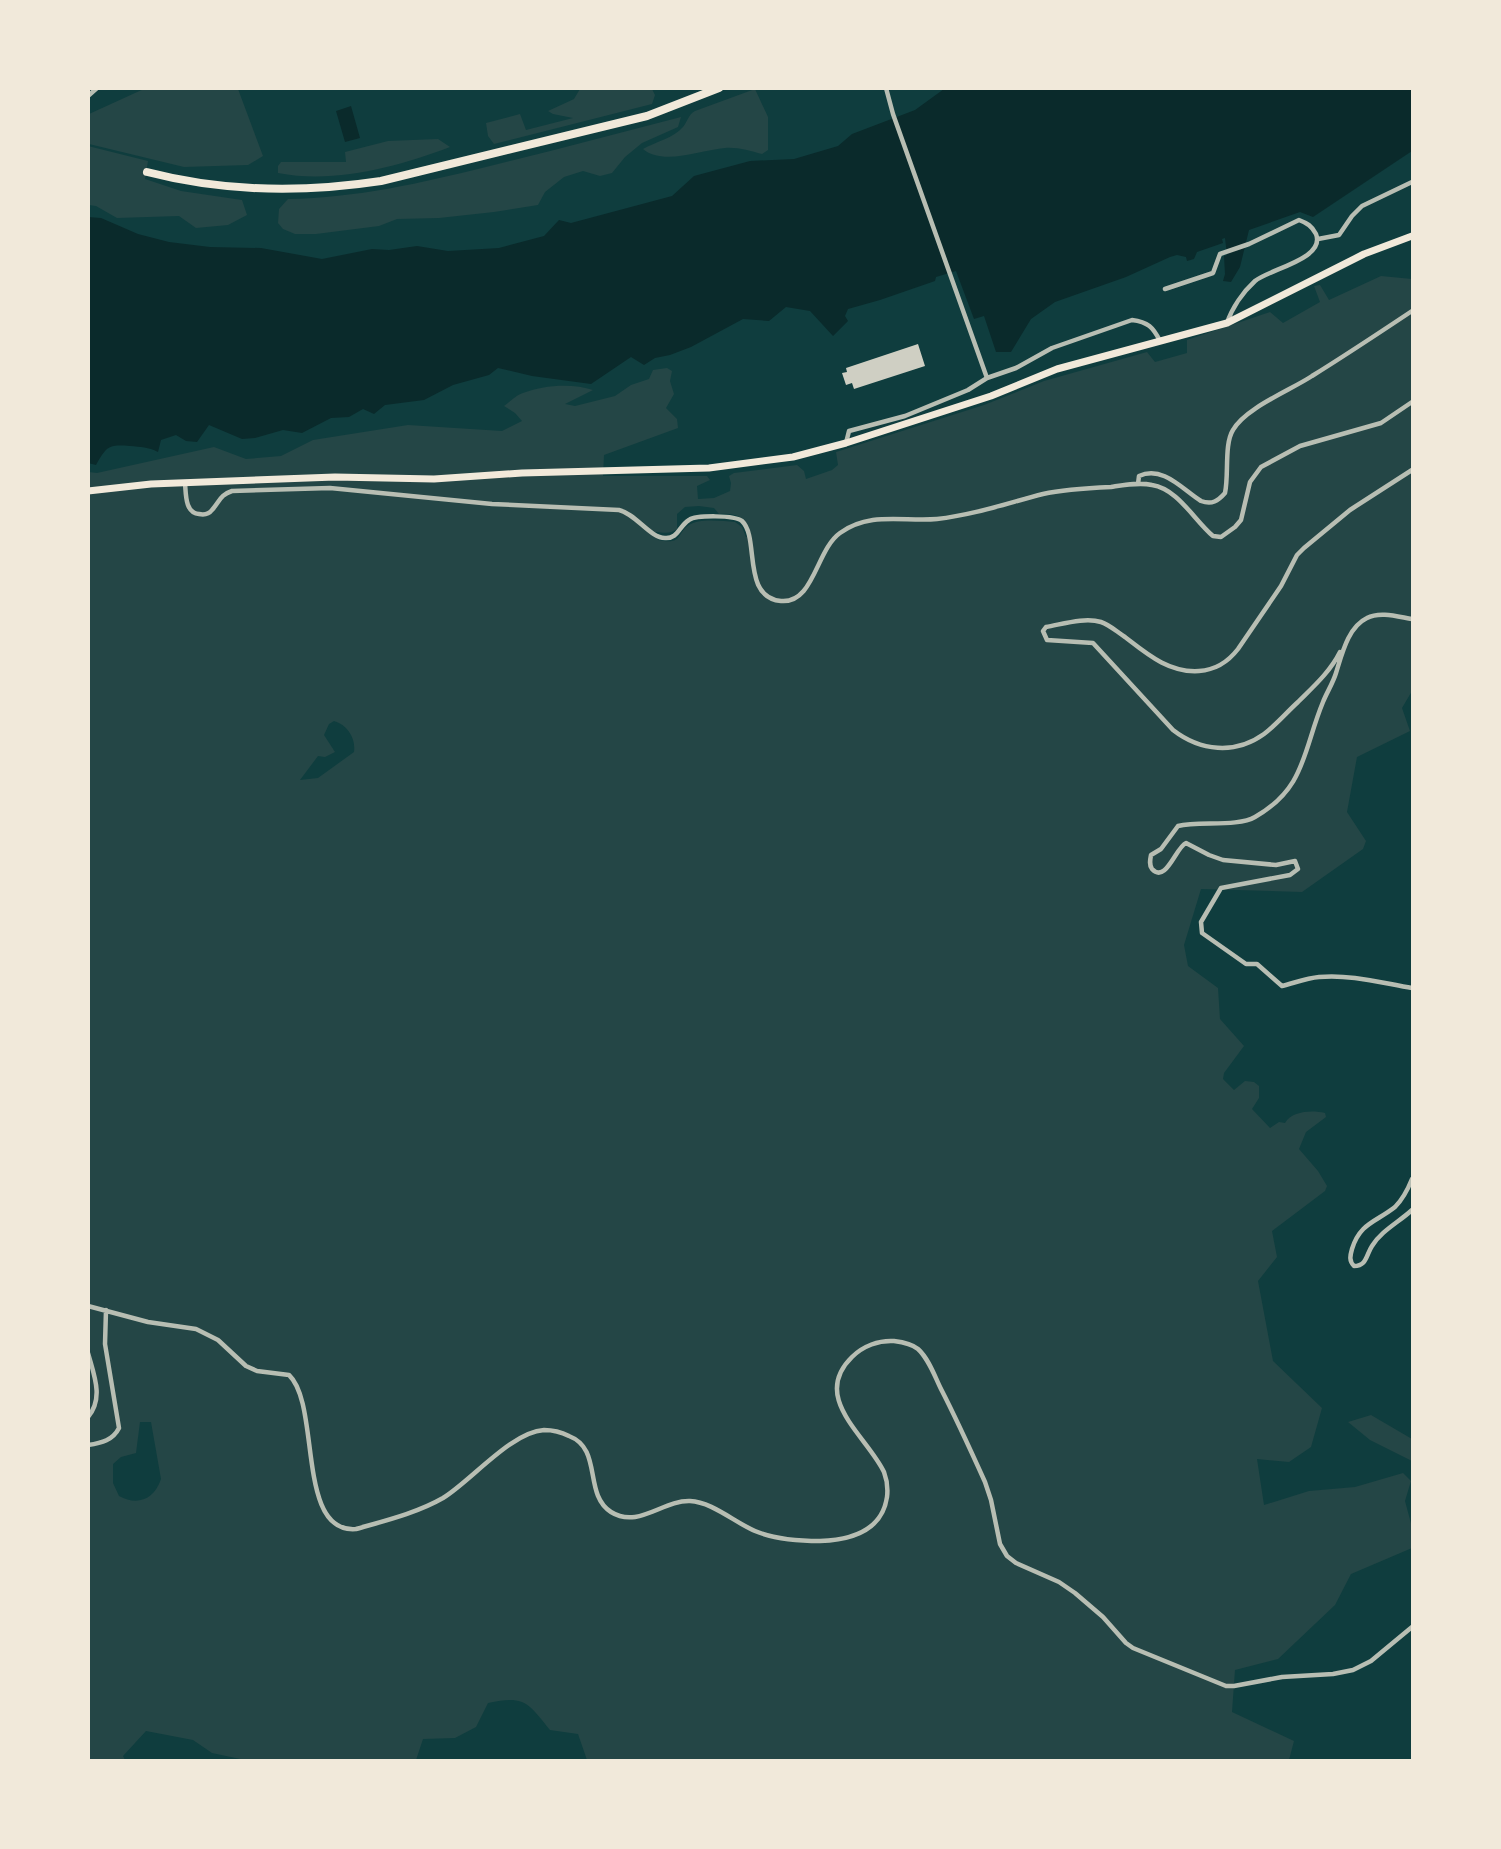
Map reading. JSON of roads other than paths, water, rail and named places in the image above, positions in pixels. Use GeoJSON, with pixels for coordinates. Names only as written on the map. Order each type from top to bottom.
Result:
{"type":"FeatureCollection","features":[{"type":"Feature","properties":{"kind":"highway"},"geometry":{"type":"LineString","coordinates":[[147,172],[190,182],[228,187],[303,189],[381,181],[647,116],[719,88]]}},
{"type":"Feature","properties":{"kind":"main road"},"geometry":{"type":"LineString","coordinates":[[88,491],[152,484],[335,477],[434,479],[522,473],[709,468],[800,456],[991,396],[1057,369],[1227,323],[1364,254],[1413,236]]}},
{"type":"Feature","properties":{"kind":"street"},"geometry":{"type":"LineString","coordinates":[[88,96],[97,88]]}},
{"type":"Feature","properties":{"kind":"street"},"geometry":{"type":"LineString","coordinates":[[886,88],[893,114],[987,378]]}},
{"type":"Feature","properties":{"kind":"street"},"geometry":{"type":"LineString","coordinates":[[1318,239],[1339,235],[1362,206],[1413,182]]}},
{"type":"Feature","properties":{"kind":"street"},"geometry":{"type":"LineString","coordinates":[[1165,289],[1214,273],[1220,254],[1249,244],[1299,220],[1308,224],[1315,231],[1318,239],[1312,253],[1255,282],[1231,311],[1227,323]]}},
{"type":"Feature","properties":{"kind":"street"},"geometry":{"type":"LineString","coordinates":[[1138,484],[1139,476],[1144,474],[1164,475],[1201,501],[1215,502],[1225,493],[1229,437],[1239,422],[1262,405],[1311,377],[1413,311]]}},
{"type":"Feature","properties":{"kind":"street"},"geometry":{"type":"LineString","coordinates":[[846,443],[849,431],[904,416],[968,390],[987,378],[1016,368],[1052,348],[1132,320],[1146,322],[1161,342]]}},
{"type":"Feature","properties":{"kind":"street"},"geometry":{"type":"LineString","coordinates":[[185,483],[189,508],[196,514],[202,515],[212,510],[224,494],[232,491],[330,488],[492,504],[619,510],[632,515],[654,534],[664,538],[674,536],[692,518],[736,518],[742,521],[748,533],[753,567],[759,584],[764,592],[773,599],[782,601],[791,600],[808,587],[823,552],[840,533],[854,525],[872,519],[953,517],[1061,491],[1150,484],[1168,491],[1213,536],[1221,537],[1235,528],[1241,520],[1250,482],[1261,467],[1300,446],[1380,423],[1413,402]]}},
{"type":"Feature","properties":{"kind":"street"},"geometry":{"type":"LineString","coordinates":[[1344,649],[1340,651],[1335,662],[1321,679],[1265,734],[1238,746],[1211,748],[1187,740],[1173,730],[1094,643],[1047,640],[1043,631],[1046,627],[1095,621],[1110,627],[1148,655],[1176,669],[1202,671],[1217,667],[1238,649],[1281,586],[1297,555],[1350,510],[1413,470]]}},
{"type":"Feature","properties":{"kind":"street"},"geometry":{"type":"LineString","coordinates":[[1413,619],[1377,615],[1360,622],[1354,630],[1323,702],[1300,772],[1275,804],[1251,820],[1178,826],[1161,849],[1151,855],[1149,862],[1155,872],[1161,872],[1168,868],[1178,849],[1186,843],[1223,860],[1276,865],[1295,861],[1298,869],[1290,875],[1221,888],[1201,922],[1201,930],[1205,937],[1246,964],[1257,964],[1282,986],[1316,977],[1329,977],[1367,980],[1413,988]]}},
{"type":"Feature","properties":{"kind":"street"},"geometry":{"type":"LineString","coordinates":[[1413,1179],[1400,1201],[1360,1232],[1350,1255],[1352,1264],[1359,1266],[1364,1263],[1380,1235],[1413,1210]]}},
{"type":"Feature","properties":{"kind":"street"},"geometry":{"type":"LineString","coordinates":[[88,1306],[148,1322],[196,1329],[218,1341],[246,1366],[257,1371],[289,1375],[296,1384],[307,1416],[311,1461],[318,1497],[330,1520],[341,1528],[356,1529],[441,1499],[497,1454],[528,1435],[544,1430],[562,1432],[577,1439],[583,1445],[591,1463],[597,1496],[604,1507],[615,1514],[633,1518],[677,1502],[691,1501],[701,1503],[757,1532],[772,1536],[818,1541],[856,1535],[877,1521],[886,1500],[887,1485],[880,1466],[841,1410],[838,1394],[839,1374],[856,1353],[880,1341],[894,1341],[917,1348],[934,1375],[985,1482],[1000,1544],[1007,1556],[1016,1563],[1059,1582],[1075,1593],[1133,1648],[1226,1686],[1234,1686],[1282,1677],[1333,1674],[1353,1670],[1371,1661],[1413,1627]]}},
{"type":"Feature","properties":{"kind":"street"},"geometry":{"type":"LineString","coordinates":[[88,1445],[102,1443],[112,1437],[119,1428],[105,1344],[106,1310]]}},
{"type":"Feature","properties":{"kind":"street"},"geometry":{"type":"LineString","coordinates":[[88,1353],[98,1399],[95,1410],[88,1417]]}}]}
